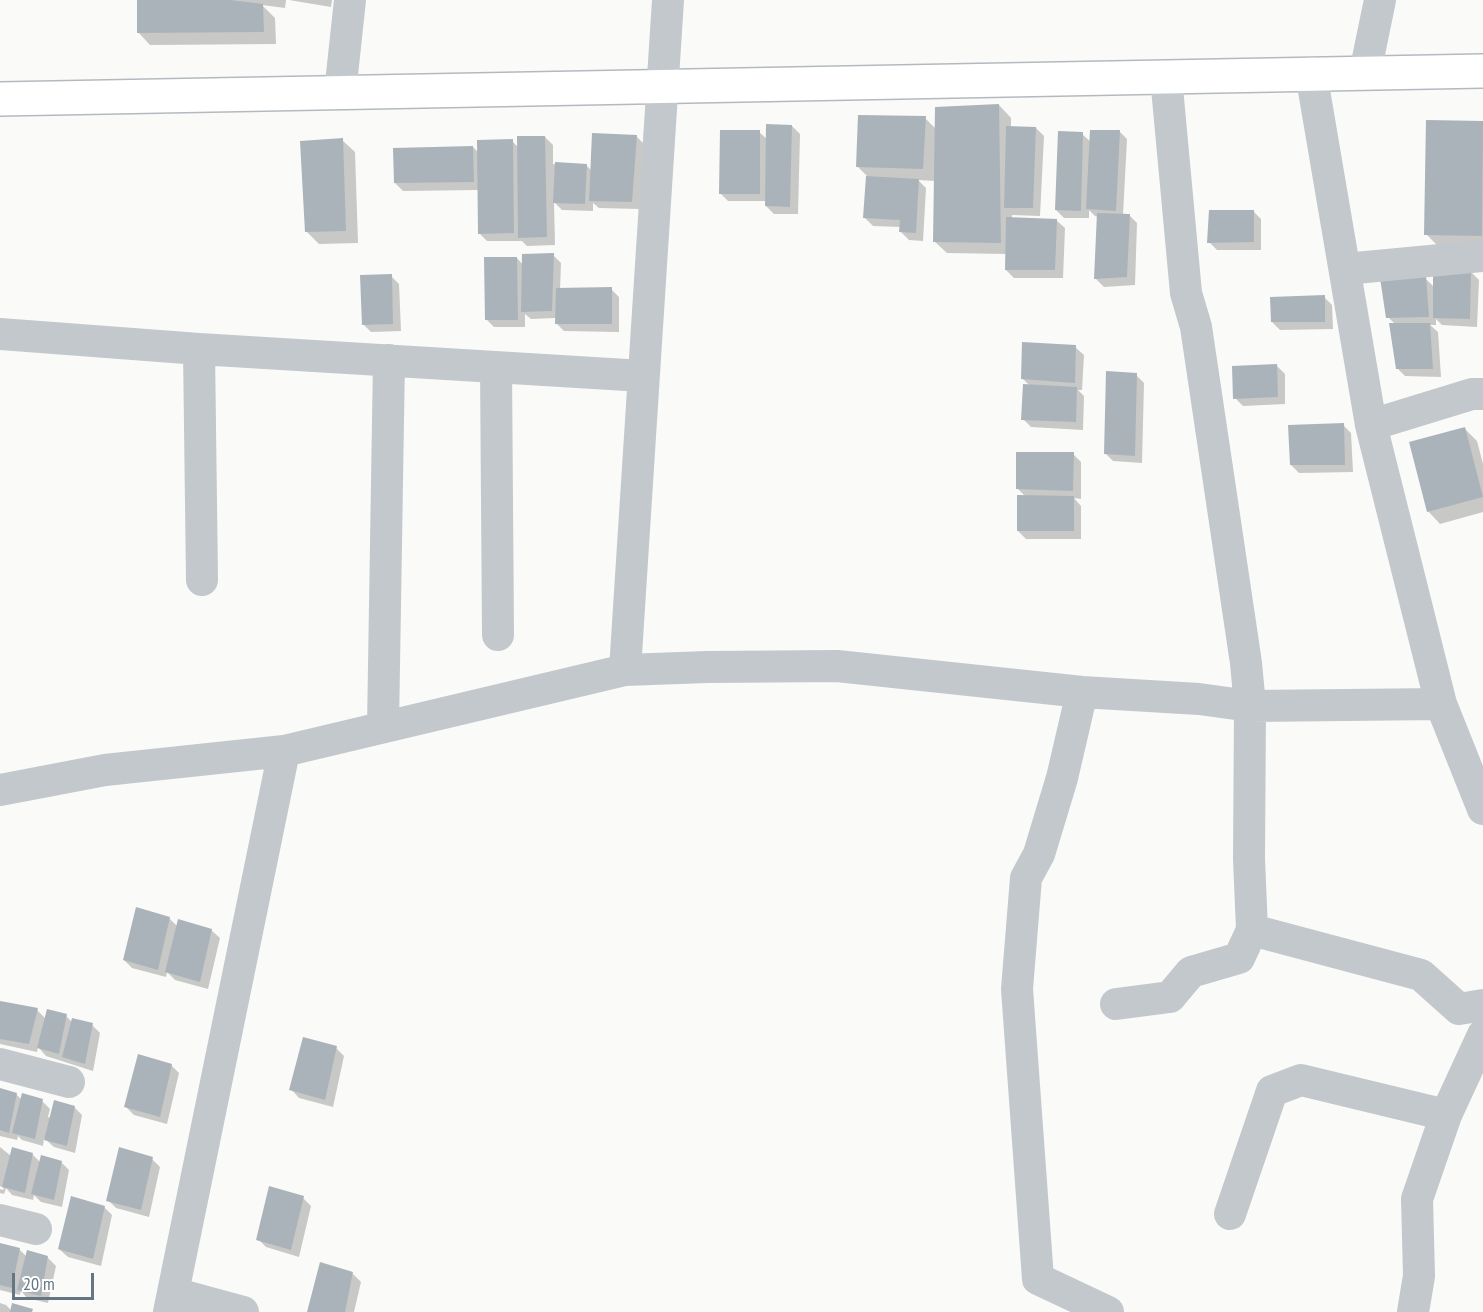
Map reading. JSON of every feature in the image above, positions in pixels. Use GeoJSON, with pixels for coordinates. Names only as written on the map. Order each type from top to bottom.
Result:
{"type":"FeatureCollection","features":[{"type":"Feature","properties":{"kind":"main road"},"geometry":{"type":"LineString","coordinates":[[0,99],[1483,70]]}},
{"type":"Feature","properties":{"kind":"street"},"geometry":{"type":"LineString","coordinates":[[339,93],[350,0]]}},
{"type":"Feature","properties":{"kind":"street"},"geometry":{"type":"LineString","coordinates":[[625,670],[668,0]]}},
{"type":"Feature","properties":{"kind":"street"},"geometry":{"type":"LineString","coordinates":[[1365,73],[1380,0]]}},
{"type":"Feature","properties":{"kind":"street"},"geometry":{"type":"LineString","coordinates":[[1311,74],[1371,425],[1441,704],[1483,809]]}},
{"type":"Feature","properties":{"kind":"street"},"geometry":{"type":"LineString","coordinates":[[1116,1004],[1170,997],[1191,972],[1239,958],[1252,930],[1249,859],[1250,706],[1246,663],[1196,327],[1186,293],[1167,77]]}},
{"type":"Feature","properties":{"kind":"street"},"geometry":{"type":"LineString","coordinates":[[1345,269],[1483,256]]}},
{"type":"Feature","properties":{"kind":"street"},"geometry":{"type":"LineString","coordinates":[[0,334],[199,349],[643,376]]}},
{"type":"Feature","properties":{"kind":"street"},"geometry":{"type":"LineString","coordinates":[[199,349],[202,580]]}},
{"type":"Feature","properties":{"kind":"street"},"geometry":{"type":"LineString","coordinates":[[382,727],[389,360]]}},
{"type":"Feature","properties":{"kind":"street"},"geometry":{"type":"LineString","coordinates":[[496,367],[498,635]]}},
{"type":"Feature","properties":{"kind":"street"},"geometry":{"type":"LineString","coordinates":[[1371,425],[1472,394],[1483,394]]}},
{"type":"Feature","properties":{"kind":"street"},"geometry":{"type":"LineString","coordinates":[[0,790],[105,770],[285,751],[625,670],[837,666],[1082,692],[1199,699],[1250,706],[1441,704]]}},
{"type":"Feature","properties":{"kind":"street"},"geometry":{"type":"LineString","coordinates":[[1082,692],[1062,778],[1042,843],[1026,878],[1017,989],[1038,1279],[1108,1312]]}},
{"type":"Feature","properties":{"kind":"street"},"geometry":{"type":"LineString","coordinates":[[243,1312],[171,1303],[285,751]]}},
{"type":"Feature","properties":{"kind":"street"},"geometry":{"type":"LineString","coordinates":[[1252,930],[1421,975],[1459,1009],[1483,1005]]}},
{"type":"Feature","properties":{"kind":"street"},"geometry":{"type":"LineString","coordinates":[[1413,1312],[1419,1276],[1417,1199],[1446,1115],[1483,1035]]}},
{"type":"Feature","properties":{"kind":"street"},"geometry":{"type":"LineString","coordinates":[[0,1064],[69,1082]]}},
{"type":"Feature","properties":{"kind":"street"},"geometry":{"type":"LineString","coordinates":[[1230,1214],[1272,1091],[1301,1080],[1446,1115]]}},
{"type":"Feature","properties":{"kind":"street"},"geometry":{"type":"LineString","coordinates":[[0,1220],[36,1229]]}},
{"type":"Feature","properties":{"kind":"building"},"geometry":{"type":"Polygon","coordinates":[[[137,0],[230,0],[263,4],[264,32],[137,33],[137,0]]]}},
{"type":"Feature","properties":{"kind":"building"},"geometry":{"type":"Polygon","coordinates":[[[999,104],[1001,243],[933,242],[935,107],[999,104]]]}},
{"type":"Feature","properties":{"kind":"building"},"geometry":{"type":"Polygon","coordinates":[[[858,115],[926,116],[923,169],[856,167],[858,115]]]}},
{"type":"Feature","properties":{"kind":"building"},"geometry":{"type":"Polygon","coordinates":[[[1426,120],[1483,121],[1482,236],[1424,235],[1426,120]]]}},
{"type":"Feature","properties":{"kind":"building"},"geometry":{"type":"Polygon","coordinates":[[[766,124],[792,125],[790,207],[765,206],[766,124]]]}},
{"type":"Feature","properties":{"kind":"building"},"geometry":{"type":"Polygon","coordinates":[[[1006,126],[1036,127],[1033,208],[1004,208],[1006,126]]]}},
{"type":"Feature","properties":{"kind":"building"},"geometry":{"type":"Polygon","coordinates":[[[720,130],[760,130],[760,194],[719,194],[720,130]]]}},
{"type":"Feature","properties":{"kind":"building"},"geometry":{"type":"Polygon","coordinates":[[[1090,130],[1120,130],[1116,211],[1086,209],[1090,130]]]}},
{"type":"Feature","properties":{"kind":"building"},"geometry":{"type":"Polygon","coordinates":[[[1058,131],[1083,132],[1081,211],[1055,210],[1058,131]]]}},
{"type":"Feature","properties":{"kind":"building"},"geometry":{"type":"Polygon","coordinates":[[[592,133],[637,135],[632,202],[589,201],[592,133]]]}},
{"type":"Feature","properties":{"kind":"building"},"geometry":{"type":"Polygon","coordinates":[[[517,136],[545,136],[547,237],[518,238],[517,136]]]}},
{"type":"Feature","properties":{"kind":"building"},"geometry":{"type":"Polygon","coordinates":[[[343,138],[346,231],[305,232],[300,141],[343,138]]]}},
{"type":"Feature","properties":{"kind":"building"},"geometry":{"type":"Polygon","coordinates":[[[513,139],[514,233],[478,234],[477,140],[513,139]]]}},
{"type":"Feature","properties":{"kind":"building"},"geometry":{"type":"Polygon","coordinates":[[[473,146],[474,182],[394,183],[393,148],[473,146]]]}},
{"type":"Feature","properties":{"kind":"building"},"geometry":{"type":"Polygon","coordinates":[[[555,162],[587,164],[585,204],[553,203],[555,162]]]}},
{"type":"Feature","properties":{"kind":"building"},"geometry":{"type":"Polygon","coordinates":[[[866,176],[919,179],[916,233],[899,232],[900,220],[863,218],[866,176]]]}},
{"type":"Feature","properties":{"kind":"building"},"geometry":{"type":"Polygon","coordinates":[[[1209,210],[1254,210],[1254,242],[1207,243],[1209,210]]]}},
{"type":"Feature","properties":{"kind":"building"},"geometry":{"type":"Polygon","coordinates":[[[1097,213],[1130,214],[1127,277],[1094,279],[1097,213]]]}},
{"type":"Feature","properties":{"kind":"building"},"geometry":{"type":"Polygon","coordinates":[[[1006,217],[1057,219],[1055,270],[1005,270],[1006,217]]]}},
{"type":"Feature","properties":{"kind":"building"},"geometry":{"type":"Polygon","coordinates":[[[554,253],[552,311],[521,312],[522,254],[554,253]]]}},
{"type":"Feature","properties":{"kind":"building"},"geometry":{"type":"Polygon","coordinates":[[[484,257],[517,257],[518,320],[485,320],[484,257]]]}},
{"type":"Feature","properties":{"kind":"building"},"geometry":{"type":"Polygon","coordinates":[[[1433,271],[1471,271],[1470,319],[1433,318],[1433,271]]]}},
{"type":"Feature","properties":{"kind":"building"},"geometry":{"type":"Polygon","coordinates":[[[392,274],[393,324],[362,325],[360,275],[392,274]]]}},
{"type":"Feature","properties":{"kind":"building"},"geometry":{"type":"Polygon","coordinates":[[[1426,276],[1429,317],[1386,318],[1380,278],[1426,276]]]}},
{"type":"Feature","properties":{"kind":"building"},"geometry":{"type":"Polygon","coordinates":[[[612,287],[612,324],[555,324],[556,288],[612,287]]]}},
{"type":"Feature","properties":{"kind":"building"},"geometry":{"type":"Polygon","coordinates":[[[1325,295],[1325,322],[1271,322],[1270,297],[1325,295]]]}},
{"type":"Feature","properties":{"kind":"building"},"geometry":{"type":"Polygon","coordinates":[[[1389,323],[1430,323],[1433,369],[1396,369],[1389,323]]]}},
{"type":"Feature","properties":{"kind":"building"},"geometry":{"type":"Polygon","coordinates":[[[1022,342],[1076,345],[1075,383],[1021,379],[1022,342]]]}},
{"type":"Feature","properties":{"kind":"building"},"geometry":{"type":"Polygon","coordinates":[[[1277,364],[1278,397],[1233,399],[1232,366],[1277,364]]]}},
{"type":"Feature","properties":{"kind":"building"},"geometry":{"type":"Polygon","coordinates":[[[1106,371],[1137,373],[1135,456],[1104,454],[1106,371]]]}},
{"type":"Feature","properties":{"kind":"building"},"geometry":{"type":"Polygon","coordinates":[[[1023,384],[1077,387],[1076,422],[1021,420],[1023,384]]]}},
{"type":"Feature","properties":{"kind":"building"},"geometry":{"type":"Polygon","coordinates":[[[1344,423],[1345,465],[1290,465],[1288,425],[1344,423]]]}},
{"type":"Feature","properties":{"kind":"building"},"geometry":{"type":"Polygon","coordinates":[[[1465,427],[1483,497],[1427,512],[1409,442],[1465,427]]]}},
{"type":"Feature","properties":{"kind":"building"},"geometry":{"type":"Polygon","coordinates":[[[1016,452],[1074,452],[1073,491],[1016,489],[1016,452]]]}},
{"type":"Feature","properties":{"kind":"building"},"geometry":{"type":"Polygon","coordinates":[[[1017,495],[1074,496],[1074,531],[1017,531],[1017,495]]]}},
{"type":"Feature","properties":{"kind":"building"},"geometry":{"type":"Polygon","coordinates":[[[136,907],[170,917],[158,970],[123,960],[136,907]]]}},
{"type":"Feature","properties":{"kind":"building"},"geometry":{"type":"Polygon","coordinates":[[[178,919],[212,929],[200,982],[165,972],[178,919]]]}},
{"type":"Feature","properties":{"kind":"building"},"geometry":{"type":"Polygon","coordinates":[[[0,1001],[38,1008],[29,1044],[0,1039],[0,1001]]]}},
{"type":"Feature","properties":{"kind":"building"},"geometry":{"type":"Polygon","coordinates":[[[47,1009],[67,1014],[59,1054],[37,1048],[47,1009]]]}},
{"type":"Feature","properties":{"kind":"building"},"geometry":{"type":"Polygon","coordinates":[[[72,1018],[93,1023],[85,1064],[62,1057],[72,1018]]]}},
{"type":"Feature","properties":{"kind":"building"},"geometry":{"type":"Polygon","coordinates":[[[303,1037],[337,1046],[325,1100],[289,1090],[303,1037]]]}},
{"type":"Feature","properties":{"kind":"building"},"geometry":{"type":"Polygon","coordinates":[[[138,1054],[172,1064],[160,1117],[124,1107],[138,1054]]]}},
{"type":"Feature","properties":{"kind":"building"},"geometry":{"type":"Polygon","coordinates":[[[0,1088],[17,1093],[9,1133],[0,1130],[0,1088]]]}},
{"type":"Feature","properties":{"kind":"building"},"geometry":{"type":"Polygon","coordinates":[[[22,1093],[43,1099],[35,1139],[12,1133],[22,1093]]]}},
{"type":"Feature","properties":{"kind":"building"},"geometry":{"type":"Polygon","coordinates":[[[54,1100],[75,1106],[67,1146],[44,1140],[54,1100]]]}},
{"type":"Feature","properties":{"kind":"building"},"geometry":{"type":"Polygon","coordinates":[[[12,1147],[33,1153],[25,1193],[2,1187],[12,1147]]]}},
{"type":"Feature","properties":{"kind":"building"},"geometry":{"type":"Polygon","coordinates":[[[119,1147],[153,1157],[141,1210],[106,1201],[119,1147]]]}},
{"type":"Feature","properties":{"kind":"building"},"geometry":{"type":"Polygon","coordinates":[[[41,1155],[62,1161],[54,1200],[31,1194],[41,1155]]]}},
{"type":"Feature","properties":{"kind":"building"},"geometry":{"type":"Polygon","coordinates":[[[269,1186],[304,1196],[291,1250],[256,1240],[269,1186]]]}},
{"type":"Feature","properties":{"kind":"building"},"geometry":{"type":"Polygon","coordinates":[[[71,1196],[105,1206],[93,1259],[58,1249],[71,1196]]]}},
{"type":"Feature","properties":{"kind":"building"},"geometry":{"type":"Polygon","coordinates":[[[0,1243],[20,1248],[12,1288],[0,1285],[0,1243]]]}},
{"type":"Feature","properties":{"kind":"building"},"geometry":{"type":"Polygon","coordinates":[[[27,1250],[48,1256],[41,1296],[17,1290],[27,1250]]]}},
{"type":"Feature","properties":{"kind":"building"},"geometry":{"type":"Polygon","coordinates":[[[320,1262],[353,1272],[345,1312],[307,1312],[320,1262]]]}},
{"type":"Feature","properties":{"kind":"building"},"geometry":{"type":"Polygon","coordinates":[[[12,1303],[33,1309],[32,1312],[10,1312],[12,1303]]]}}]}
